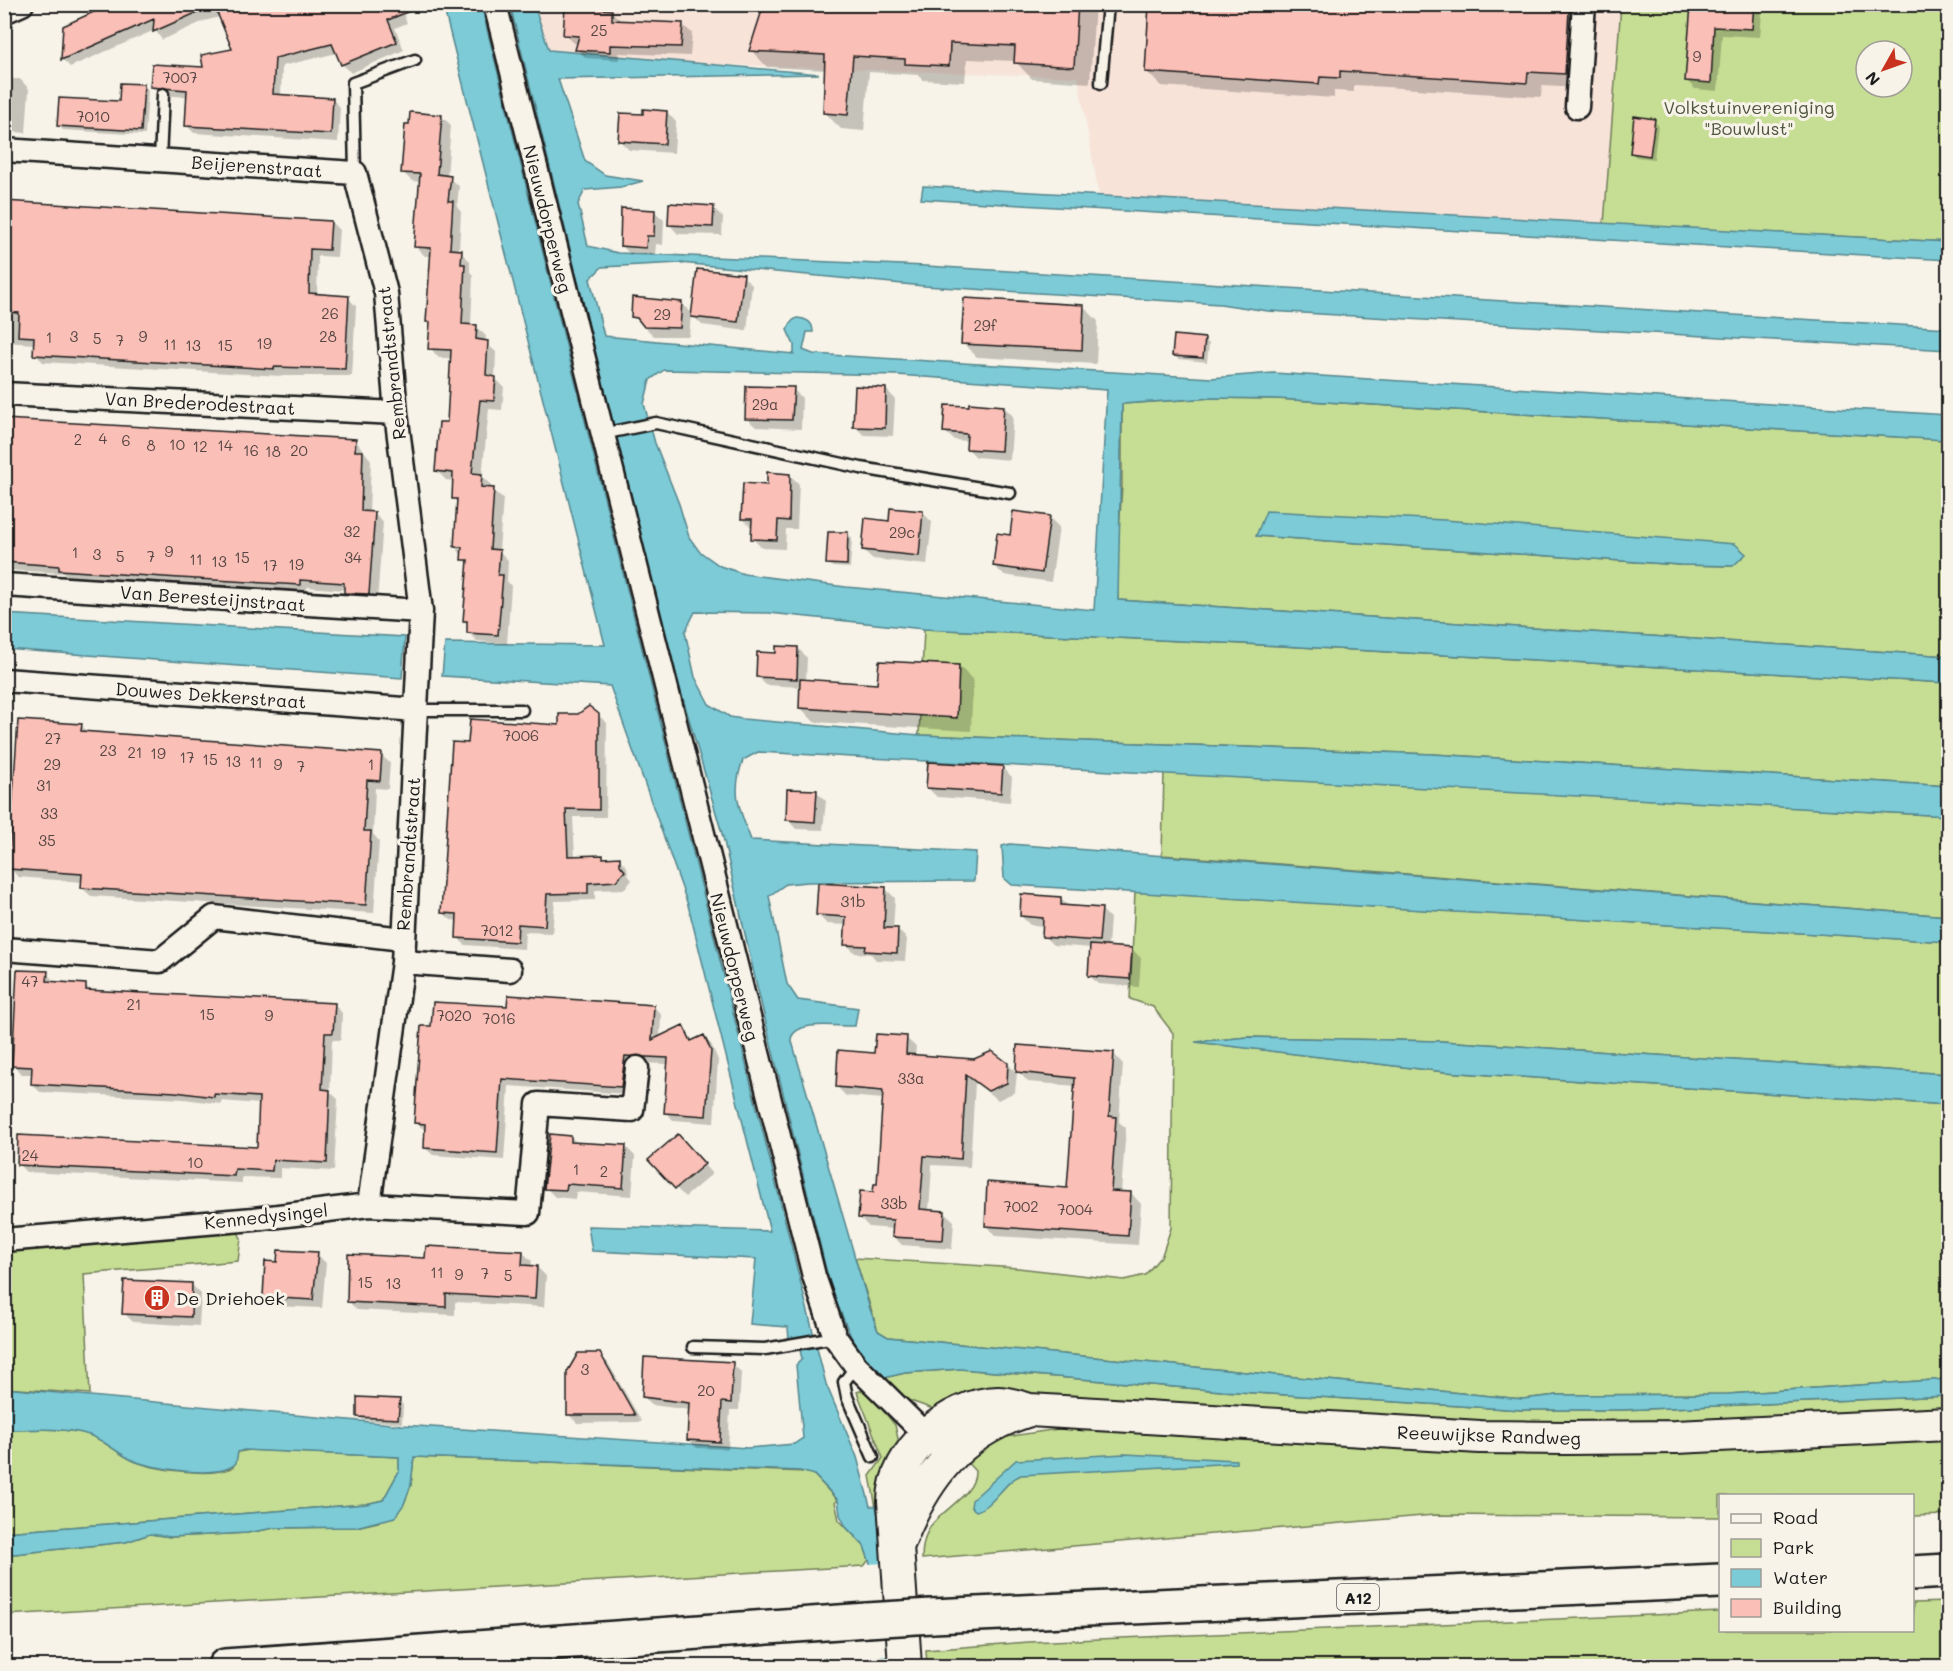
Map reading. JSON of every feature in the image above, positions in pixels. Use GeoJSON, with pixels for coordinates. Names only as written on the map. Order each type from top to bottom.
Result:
{"type":"FeatureCollection","features":[{"type":"Feature","properties":{"kind":"highway"},"geometry":{"type":"LineString","coordinates":[[1914,1573],[1948,1571]]}},
{"type":"Feature","properties":{"kind":"highway","name":"A12"},"geometry":{"type":"LineString","coordinates":[[225,1666],[932,1616],[1719,1581]]}},
{"type":"Feature","properties":{"kind":"main road","name":"Reeuwijkse Randweg"},"geometry":{"type":"LineString","coordinates":[[904,1666],[898,1545],[938,1447],[1030,1410],[1471,1437],[1676,1437],[1948,1424]]}},
{"type":"Feature","properties":{"kind":"street"},"geometry":{"type":"LineString","coordinates":[[4,12],[21,4]]}},
{"type":"Feature","properties":{"kind":"street","name":"Nieuwdorperweg"},"geometry":{"type":"LineString","coordinates":[[495,4],[607,433],[831,1338],[938,1447]]}},
{"type":"Feature","properties":{"kind":"street"},"geometry":{"type":"LineString","coordinates":[[1577,107],[1584,4]]}},
{"type":"Feature","properties":{"kind":"street","name":"Beijerenstraat"},"geometry":{"type":"LineString","coordinates":[[4,150],[355,173]]}},
{"type":"Feature","properties":{"kind":"street","name":"Rembrandtstraat"},"geometry":{"type":"LineString","coordinates":[[355,173],[386,293],[396,412],[421,611],[403,939],[404,962],[369,1205]]}},
{"type":"Feature","properties":{"kind":"street","name":"Van Brederodestraat"},"geometry":{"type":"LineString","coordinates":[[4,394],[396,412]]}},
{"type":"Feature","properties":{"kind":"street","name":"Van Beresteijnstraat"},"geometry":{"type":"LineString","coordinates":[[4,585],[421,611]]}},
{"type":"Feature","properties":{"kind":"street","name":"Douwes Dekkerstraat"},"geometry":{"type":"LineString","coordinates":[[4,680],[417,710]]}},
{"type":"Feature","properties":{"kind":"street"},"geometry":{"type":"LineString","coordinates":[[4,949],[160,961],[214,917],[403,939]]}},
{"type":"Feature","properties":{"kind":"street"},"geometry":{"type":"LineString","coordinates":[[404,962],[510,970]]}},
{"type":"Feature","properties":{"kind":"street","name":"Kennedysingel"},"geometry":{"type":"LineString","coordinates":[[4,1240],[254,1219],[369,1205],[528,1213],[538,1104],[632,1110],[636,1068]]}},
{"type":"Feature","properties":{"kind":"lane"},"geometry":{"type":"LineString","coordinates":[[1101,83],[1108,4]]}},
{"type":"Feature","properties":{"kind":"lane","name":"Rembrandtstraat"},"geometry":{"type":"LineString","coordinates":[[355,173],[353,83],[415,60]]}},
{"type":"Feature","properties":{"kind":"lane"},"geometry":{"type":"LineString","coordinates":[[160,160],[163,94]]}},
{"type":"Feature","properties":{"kind":"lane"},"geometry":{"type":"LineString","coordinates":[[607,433],[656,423],[861,468],[1011,493]]}},
{"type":"Feature","properties":{"kind":"lane"},"geometry":{"type":"LineString","coordinates":[[417,710],[522,710]]}},
{"type":"Feature","properties":{"kind":"lane"},"geometry":{"type":"LineString","coordinates":[[693,1347],[765,1349],[831,1338]]}},
{"type":"Feature","properties":{"kind":"lane"},"geometry":{"type":"LineString","coordinates":[[856,1365],[844,1382],[847,1397],[873,1457]]}},
{"type":"Feature","properties":{"kind":"shaded area"},"geometry":{"type":"Polygon","coordinates":[[[516,5],[1621,5],[1604,224],[1099,196],[1078,77],[532,58],[516,5]]]}},
{"type":"Feature","properties":{"kind":"green space","name":"Volkstuinvereniging \"Bouwlust\""},"geometry":{"type":"Polygon","coordinates":[[[1899,4],[1948,10],[1948,242],[1604,224],[1621,5],[1899,4]]]}},
{"type":"Feature","properties":{"kind":"green space"},"geometry":{"type":"Polygon","coordinates":[[[1212,398],[1277,399],[1948,440],[1948,656],[1118,600],[1117,560],[1122,486],[1122,404],[1212,398]],[[1256,536],[1680,565],[1733,566],[1256,536]]]}},
{"type":"Feature","properties":{"kind":"green space"},"geometry":{"type":"Polygon","coordinates":[[[924,629],[1245,644],[1948,683],[1948,786],[1433,754],[919,735],[924,629]]]}},
{"type":"Feature","properties":{"kind":"green space"},"geometry":{"type":"Polygon","coordinates":[[[1164,772],[1948,816],[1948,916],[1162,855],[1164,772]]]}},
{"type":"Feature","properties":{"kind":"green space"},"geometry":{"type":"Polygon","coordinates":[[[1135,892],[1948,942],[1948,1074],[1441,1041],[1248,1037],[1198,1042],[1445,1072],[1948,1105],[1948,1379],[1728,1394],[1558,1395],[1522,1399],[888,1337],[878,1331],[855,1258],[1018,1268],[1124,1280],[1145,1275],[1162,1255],[1171,1228],[1173,1033],[1153,1007],[1130,999],[1135,892]]]}},
{"type":"Feature","properties":{"kind":"green space"},"geometry":{"type":"Polygon","coordinates":[[[236,1229],[241,1238],[238,1261],[84,1274],[90,1394],[5,1388],[4,1249],[236,1229]]]}},
{"type":"Feature","properties":{"kind":"green space"},"geometry":{"type":"Polygon","coordinates":[[[960,1369],[1222,1391],[1522,1410],[1622,1410],[1948,1396],[1948,1410],[1786,1418],[1536,1423],[1286,1412],[936,1410],[905,1399],[884,1378],[905,1373],[960,1369]]]}},
{"type":"Feature","properties":{"kind":"green space"},"geometry":{"type":"Polygon","coordinates":[[[866,1389],[895,1425],[899,1443],[881,1534],[870,1476],[883,1458],[857,1392],[866,1389]]]}},
{"type":"Feature","properties":{"kind":"green space"},"geometry":{"type":"Polygon","coordinates":[[[1064,1428],[1510,1453],[1731,1449],[1948,1438],[1948,1515],[1914,1516],[1914,1494],[1719,1494],[1719,1517],[1434,1515],[922,1559],[924,1542],[930,1527],[964,1495],[974,1480],[975,1471],[963,1458],[1000,1438],[1064,1428]]]}},
{"type":"Feature","properties":{"kind":"green space"},"geometry":{"type":"Polygon","coordinates":[[[55,1429],[84,1433],[97,1438],[132,1460],[168,1470],[212,1472],[224,1470],[233,1467],[238,1452],[250,1450],[399,1457],[399,1471],[383,1500],[366,1504],[5,1532],[5,1430],[55,1429]]]}},
{"type":"Feature","properties":{"kind":"green space"},"geometry":{"type":"Polygon","coordinates":[[[414,1457],[806,1472],[814,1475],[838,1501],[835,1502],[839,1520],[864,1546],[869,1560],[864,1566],[5,1615],[5,1555],[126,1542],[150,1534],[171,1537],[247,1533],[274,1528],[356,1527],[378,1522],[404,1504],[411,1485],[414,1457]]]}},
{"type":"Feature","properties":{"kind":"green space"},"geometry":{"type":"Polygon","coordinates":[[[1948,1602],[1948,1663],[1845,1666],[927,1666],[926,1650],[1029,1642],[1719,1612],[1719,1632],[1914,1632],[1914,1603],[1948,1602]]]}},
{"type":"Feature","properties":{"kind":"water"},"geometry":{"type":"Polygon","coordinates":[[[443,5],[481,5],[826,1384],[857,1457],[870,1506],[876,1506],[880,1527],[889,1666],[875,1666],[877,1648],[872,1569],[864,1546],[846,1527],[840,1515],[838,1500],[814,1475],[800,1471],[414,1457],[411,1485],[404,1504],[395,1517],[356,1527],[274,1528],[247,1533],[171,1537],[150,1534],[126,1542],[5,1555],[5,1532],[366,1504],[383,1500],[399,1471],[399,1457],[244,1450],[238,1452],[236,1463],[216,1471],[168,1469],[139,1463],[82,1433],[53,1429],[5,1430],[4,1388],[402,1425],[748,1448],[794,1444],[803,1438],[796,1365],[802,1359],[798,1341],[789,1340],[788,1327],[750,1324],[756,1259],[592,1251],[588,1226],[770,1231],[688,905],[610,686],[442,676],[445,643],[605,645],[443,5]]]}},
{"type":"Feature","properties":{"kind":"water"},"geometry":{"type":"Polygon","coordinates":[[[510,5],[534,5],[549,50],[819,74],[558,79],[585,161],[605,175],[643,181],[621,187],[585,190],[578,204],[588,246],[618,253],[926,266],[1948,328],[1948,350],[1268,311],[1220,304],[924,286],[680,263],[602,267],[590,279],[604,336],[794,354],[794,345],[787,330],[792,321],[797,318],[811,323],[813,332],[807,332],[803,350],[813,354],[1211,378],[1273,373],[1948,415],[1948,440],[1945,440],[1277,399],[1212,398],[1122,404],[1118,600],[1948,656],[1948,683],[1245,644],[924,629],[769,613],[695,612],[685,632],[695,677],[709,704],[730,717],[743,719],[919,735],[1433,754],[1948,786],[1948,816],[758,752],[743,760],[737,791],[740,809],[751,840],[976,852],[974,881],[808,882],[786,884],[769,896],[787,984],[798,1000],[858,1008],[855,1026],[810,1026],[795,1032],[791,1038],[870,1309],[878,1331],[888,1337],[1522,1399],[1558,1395],[1728,1394],[1948,1379],[1948,1396],[1622,1410],[1522,1410],[1222,1391],[960,1369],[905,1373],[884,1378],[855,1346],[831,1290],[723,837],[667,643],[510,5]],[[664,370],[650,380],[644,404],[655,443],[679,504],[689,537],[699,551],[720,566],[744,574],[846,587],[1094,610],[1107,390],[897,375],[664,370]]]}},
{"type":"Feature","properties":{"kind":"water"},"geometry":{"type":"Polygon","coordinates":[[[923,186],[1948,242],[1948,260],[921,199],[923,186]]]}},
{"type":"Feature","properties":{"kind":"water"},"geometry":{"type":"Polygon","coordinates":[[[1266,511],[1445,520],[1735,544],[1746,554],[1733,566],[1680,565],[1256,536],[1266,511]]]}},
{"type":"Feature","properties":{"kind":"water"},"geometry":{"type":"Polygon","coordinates":[[[4,614],[405,637],[402,678],[5,649],[4,614]]]}},
{"type":"Feature","properties":{"kind":"water"},"geometry":{"type":"Polygon","coordinates":[[[1010,844],[1948,916],[1948,942],[1012,885],[1004,878],[1002,846],[1010,844]]]}},
{"type":"Feature","properties":{"kind":"water"},"geometry":{"type":"Polygon","coordinates":[[[1248,1037],[1441,1041],[1948,1074],[1948,1105],[1445,1072],[1195,1042],[1248,1037]]]}},
{"type":"Feature","properties":{"kind":"water"},"geometry":{"type":"Polygon","coordinates":[[[1125,1454],[1236,1460],[1236,1463],[1021,1475],[1009,1483],[983,1508],[976,1511],[971,1507],[972,1500],[1016,1460],[1125,1454]]]}},
{"type":"Feature","properties":{"kind":"pier"},"geometry":{"type":"Polygon","coordinates":[[[886,1563],[892,1656],[873,1657],[867,1564],[886,1563]]]}},
{"type":"Feature","properties":{"kind":"building"},"geometry":{"type":"Polygon","coordinates":[[[111,4],[424,5],[388,20],[397,42],[341,65],[332,44],[275,58],[273,94],[333,98],[331,134],[185,126],[187,90],[150,87],[152,64],[203,67],[201,55],[232,49],[214,5],[153,32],[154,19],[61,60],[63,26],[111,4]]]}},
{"type":"Feature","properties":{"kind":"building"},"geometry":{"type":"Polygon","coordinates":[[[764,4],[1078,4],[1074,67],[1014,63],[1015,46],[950,43],[949,66],[905,64],[905,59],[853,56],[848,115],[823,113],[825,55],[749,51],[764,4]]]}},
{"type":"Feature","properties":{"kind":"building"},"geometry":{"type":"Polygon","coordinates":[[[1149,4],[1526,4],[1525,8],[1569,11],[1565,74],[1528,72],[1527,83],[1340,71],[1340,78],[1320,77],[1319,84],[1145,72],[1149,4]]]}},
{"type":"Feature","properties":{"kind":"building"},"geometry":{"type":"Polygon","coordinates":[[[1691,4],[1754,4],[1752,29],[1714,27],[1711,83],[1685,81],[1691,4]]]}},
{"type":"Feature","properties":{"kind":"building"},"geometry":{"type":"Polygon","coordinates":[[[565,7],[612,10],[612,20],[683,23],[681,47],[610,45],[610,52],[575,50],[579,36],[563,35],[565,7]]]}},
{"type":"Feature","properties":{"kind":"building"},"geometry":{"type":"Polygon","coordinates":[[[120,83],[144,84],[141,131],[57,126],[59,98],[119,101],[120,83]]]}},
{"type":"Feature","properties":{"kind":"building"},"geometry":{"type":"Polygon","coordinates":[[[643,109],[667,111],[665,144],[618,141],[620,113],[643,114],[643,109]]]}},
{"type":"Feature","properties":{"kind":"building"},"geometry":{"type":"Polygon","coordinates":[[[410,112],[442,115],[437,174],[451,176],[448,201],[453,201],[450,249],[462,250],[461,264],[465,264],[462,324],[477,325],[476,339],[488,341],[486,375],[496,377],[494,401],[480,400],[472,473],[482,474],[481,487],[494,488],[490,549],[500,550],[498,575],[503,575],[498,635],[467,633],[467,621],[463,621],[468,560],[461,560],[462,547],[454,547],[457,499],[452,499],[453,473],[435,471],[439,422],[447,422],[451,350],[428,349],[430,322],[426,322],[431,248],[414,247],[420,174],[401,173],[405,124],[409,124],[410,112]]]}},
{"type":"Feature","properties":{"kind":"building"},"geometry":{"type":"Polygon","coordinates":[[[1634,116],[1655,119],[1650,156],[1630,153],[1634,116]]]}},
{"type":"Feature","properties":{"kind":"building"},"geometry":{"type":"Polygon","coordinates":[[[4,201],[331,221],[329,250],[310,249],[309,293],[349,296],[345,369],[274,367],[274,369],[33,355],[34,337],[18,336],[19,313],[4,312],[4,201]]]}},
{"type":"Feature","properties":{"kind":"building"},"geometry":{"type":"Polygon","coordinates":[[[669,203],[714,206],[713,227],[668,225],[669,203]]]}},
{"type":"Feature","properties":{"kind":"building"},"geometry":{"type":"Polygon","coordinates":[[[621,208],[655,210],[654,236],[647,236],[646,248],[620,246],[621,208]]]}},
{"type":"Feature","properties":{"kind":"building"},"geometry":{"type":"Polygon","coordinates":[[[697,269],[744,274],[738,322],[691,317],[697,269]]]}},
{"type":"Feature","properties":{"kind":"building"},"geometry":{"type":"Polygon","coordinates":[[[632,297],[682,302],[680,328],[644,327],[637,318],[631,317],[632,297]]]}},
{"type":"Feature","properties":{"kind":"building"},"geometry":{"type":"Polygon","coordinates":[[[964,298],[1084,305],[1082,350],[961,344],[964,298]]]}},
{"type":"Feature","properties":{"kind":"building"},"geometry":{"type":"Polygon","coordinates":[[[1174,335],[1205,338],[1203,358],[1172,356],[1174,335]]]}},
{"type":"Feature","properties":{"kind":"building"},"geometry":{"type":"Polygon","coordinates":[[[746,386],[794,387],[792,420],[745,419],[746,386]]]}},
{"type":"Feature","properties":{"kind":"building"},"geometry":{"type":"Polygon","coordinates":[[[855,386],[886,388],[885,428],[853,427],[855,386]]]}},
{"type":"Feature","properties":{"kind":"building"},"geometry":{"type":"Polygon","coordinates":[[[969,403],[1004,406],[1001,451],[966,449],[967,434],[943,432],[945,405],[969,406],[969,403]]]}},
{"type":"Feature","properties":{"kind":"building"},"geometry":{"type":"Polygon","coordinates":[[[4,419],[356,439],[355,451],[363,451],[361,511],[375,512],[369,594],[344,593],[344,583],[300,580],[300,585],[179,578],[59,570],[59,566],[4,562],[4,419]]]}},
{"type":"Feature","properties":{"kind":"building"},"geometry":{"type":"Polygon","coordinates":[[[767,472],[790,474],[789,521],[778,520],[777,540],[751,539],[752,519],[741,519],[743,483],[767,485],[767,472]]]}},
{"type":"Feature","properties":{"kind":"building"},"geometry":{"type":"Polygon","coordinates":[[[890,508],[923,511],[919,556],[862,550],[865,518],[889,521],[890,508]]]}},
{"type":"Feature","properties":{"kind":"building"},"geometry":{"type":"Polygon","coordinates":[[[1013,511],[1050,516],[1042,573],[993,566],[997,533],[1010,535],[1013,511]]]}},
{"type":"Feature","properties":{"kind":"building"},"geometry":{"type":"Polygon","coordinates":[[[828,532],[848,532],[847,565],[826,564],[828,532]]]}},
{"type":"Feature","properties":{"kind":"building"},"geometry":{"type":"Polygon","coordinates":[[[776,646],[798,647],[797,679],[756,677],[757,652],[776,653],[776,646]]]}},
{"type":"Feature","properties":{"kind":"building"},"geometry":{"type":"Polygon","coordinates":[[[879,661],[959,665],[957,718],[799,708],[800,679],[877,684],[879,661]]]}},
{"type":"Feature","properties":{"kind":"building"},"geometry":{"type":"Polygon","coordinates":[[[589,706],[599,714],[599,810],[566,809],[568,856],[620,857],[620,865],[625,871],[616,881],[588,883],[588,893],[547,894],[545,926],[518,924],[517,942],[456,938],[457,914],[441,913],[452,742],[468,743],[470,719],[559,725],[559,714],[578,714],[589,706]]]}},
{"type":"Feature","properties":{"kind":"building"},"geometry":{"type":"Polygon","coordinates":[[[18,720],[82,724],[81,731],[382,753],[380,781],[367,780],[364,831],[371,831],[366,905],[81,888],[82,874],[8,869],[18,720]]]}},
{"type":"Feature","properties":{"kind":"building"},"geometry":{"type":"Polygon","coordinates":[[[928,762],[1003,766],[1001,793],[926,788],[928,762]]]}},
{"type":"Feature","properties":{"kind":"building"},"geometry":{"type":"Polygon","coordinates":[[[787,789],[817,790],[815,822],[786,820],[787,789]]]}},
{"type":"Feature","properties":{"kind":"building"},"geometry":{"type":"Polygon","coordinates":[[[818,883],[886,887],[884,928],[898,928],[897,953],[865,951],[866,946],[844,945],[846,917],[816,915],[818,883]]]}},
{"type":"Feature","properties":{"kind":"building"},"geometry":{"type":"Polygon","coordinates":[[[1021,894],[1061,897],[1061,905],[1102,908],[1099,941],[1042,937],[1043,918],[1020,916],[1021,894]]]}},
{"type":"Feature","properties":{"kind":"building"},"geometry":{"type":"Polygon","coordinates":[[[1090,945],[1132,948],[1130,979],[1088,976],[1090,945]]]}},
{"type":"Feature","properties":{"kind":"building"},"geometry":{"type":"Polygon","coordinates":[[[17,970],[48,971],[47,981],[86,984],[86,990],[335,1003],[333,1033],[325,1033],[322,1089],[330,1090],[327,1163],[273,1160],[272,1171],[235,1169],[234,1176],[17,1165],[18,1135],[257,1147],[259,1097],[214,1094],[214,1097],[175,1092],[31,1084],[32,1067],[12,1066],[17,970]]]}},
{"type":"Feature","properties":{"kind":"building"},"geometry":{"type":"Polygon","coordinates":[[[508,995],[654,1005],[652,1040],[683,1025],[691,1041],[704,1035],[711,1051],[706,1116],[664,1113],[668,1058],[625,1056],[621,1087],[502,1079],[497,1153],[424,1148],[425,1124],[414,1123],[421,1026],[431,1026],[433,1002],[507,1006],[508,995]]]}},
{"type":"Feature","properties":{"kind":"building"},"geometry":{"type":"Polygon","coordinates":[[[876,1034],[907,1036],[906,1054],[974,1059],[992,1051],[1008,1063],[1007,1083],[988,1091],[966,1075],[961,1159],[924,1156],[920,1209],[945,1211],[943,1240],[892,1237],[893,1220],[858,1218],[860,1191],[873,1192],[874,1184],[877,1184],[883,1091],[836,1087],[838,1050],[874,1053],[876,1034]]]}},
{"type":"Feature","properties":{"kind":"building"},"geometry":{"type":"Polygon","coordinates":[[[1017,1045],[1114,1052],[1109,1116],[1116,1117],[1111,1191],[1131,1192],[1128,1236],[985,1226],[987,1182],[1067,1188],[1075,1078],[1016,1072],[1017,1045]]]}},
{"type":"Feature","properties":{"kind":"building"},"geometry":{"type":"Polygon","coordinates":[[[550,1134],[571,1136],[571,1142],[626,1145],[623,1188],[567,1184],[566,1190],[544,1189],[550,1134]]]}},
{"type":"Feature","properties":{"kind":"building"},"geometry":{"type":"Polygon","coordinates":[[[678,1134],[705,1164],[675,1189],[648,1160],[678,1134]]]}},
{"type":"Feature","properties":{"kind":"building"},"geometry":{"type":"Polygon","coordinates":[[[426,1246],[523,1251],[522,1265],[537,1266],[535,1299],[446,1294],[446,1307],[347,1302],[348,1254],[425,1258],[426,1246]]]}},
{"type":"Feature","properties":{"kind":"building"},"geometry":{"type":"Polygon","coordinates":[[[278,1250],[318,1252],[313,1300],[263,1297],[265,1261],[277,1262],[278,1250]]]}},
{"type":"Feature","properties":{"kind":"building","name":"De Driehoek"},"geometry":{"type":"Polygon","coordinates":[[[124,1280],[192,1283],[191,1317],[122,1314],[124,1280]]]}},
{"type":"Feature","properties":{"kind":"building"},"geometry":{"type":"Polygon","coordinates":[[[578,1353],[600,1353],[635,1415],[567,1415],[567,1372],[578,1353]]]}},
{"type":"Feature","properties":{"kind":"building"},"geometry":{"type":"Polygon","coordinates":[[[644,1357],[733,1362],[731,1403],[722,1402],[720,1442],[687,1440],[689,1403],[642,1397],[644,1357]]]}},
{"type":"Feature","properties":{"kind":"building"},"geometry":{"type":"Polygon","coordinates":[[[357,1397],[400,1399],[398,1419],[357,1417],[357,1397]]]}},
{"type":"Feature","properties":{"kind":"place","name":"De Driehoek"},"geometry":{"type":"Point","coordinates":[157,1298]}}]}
